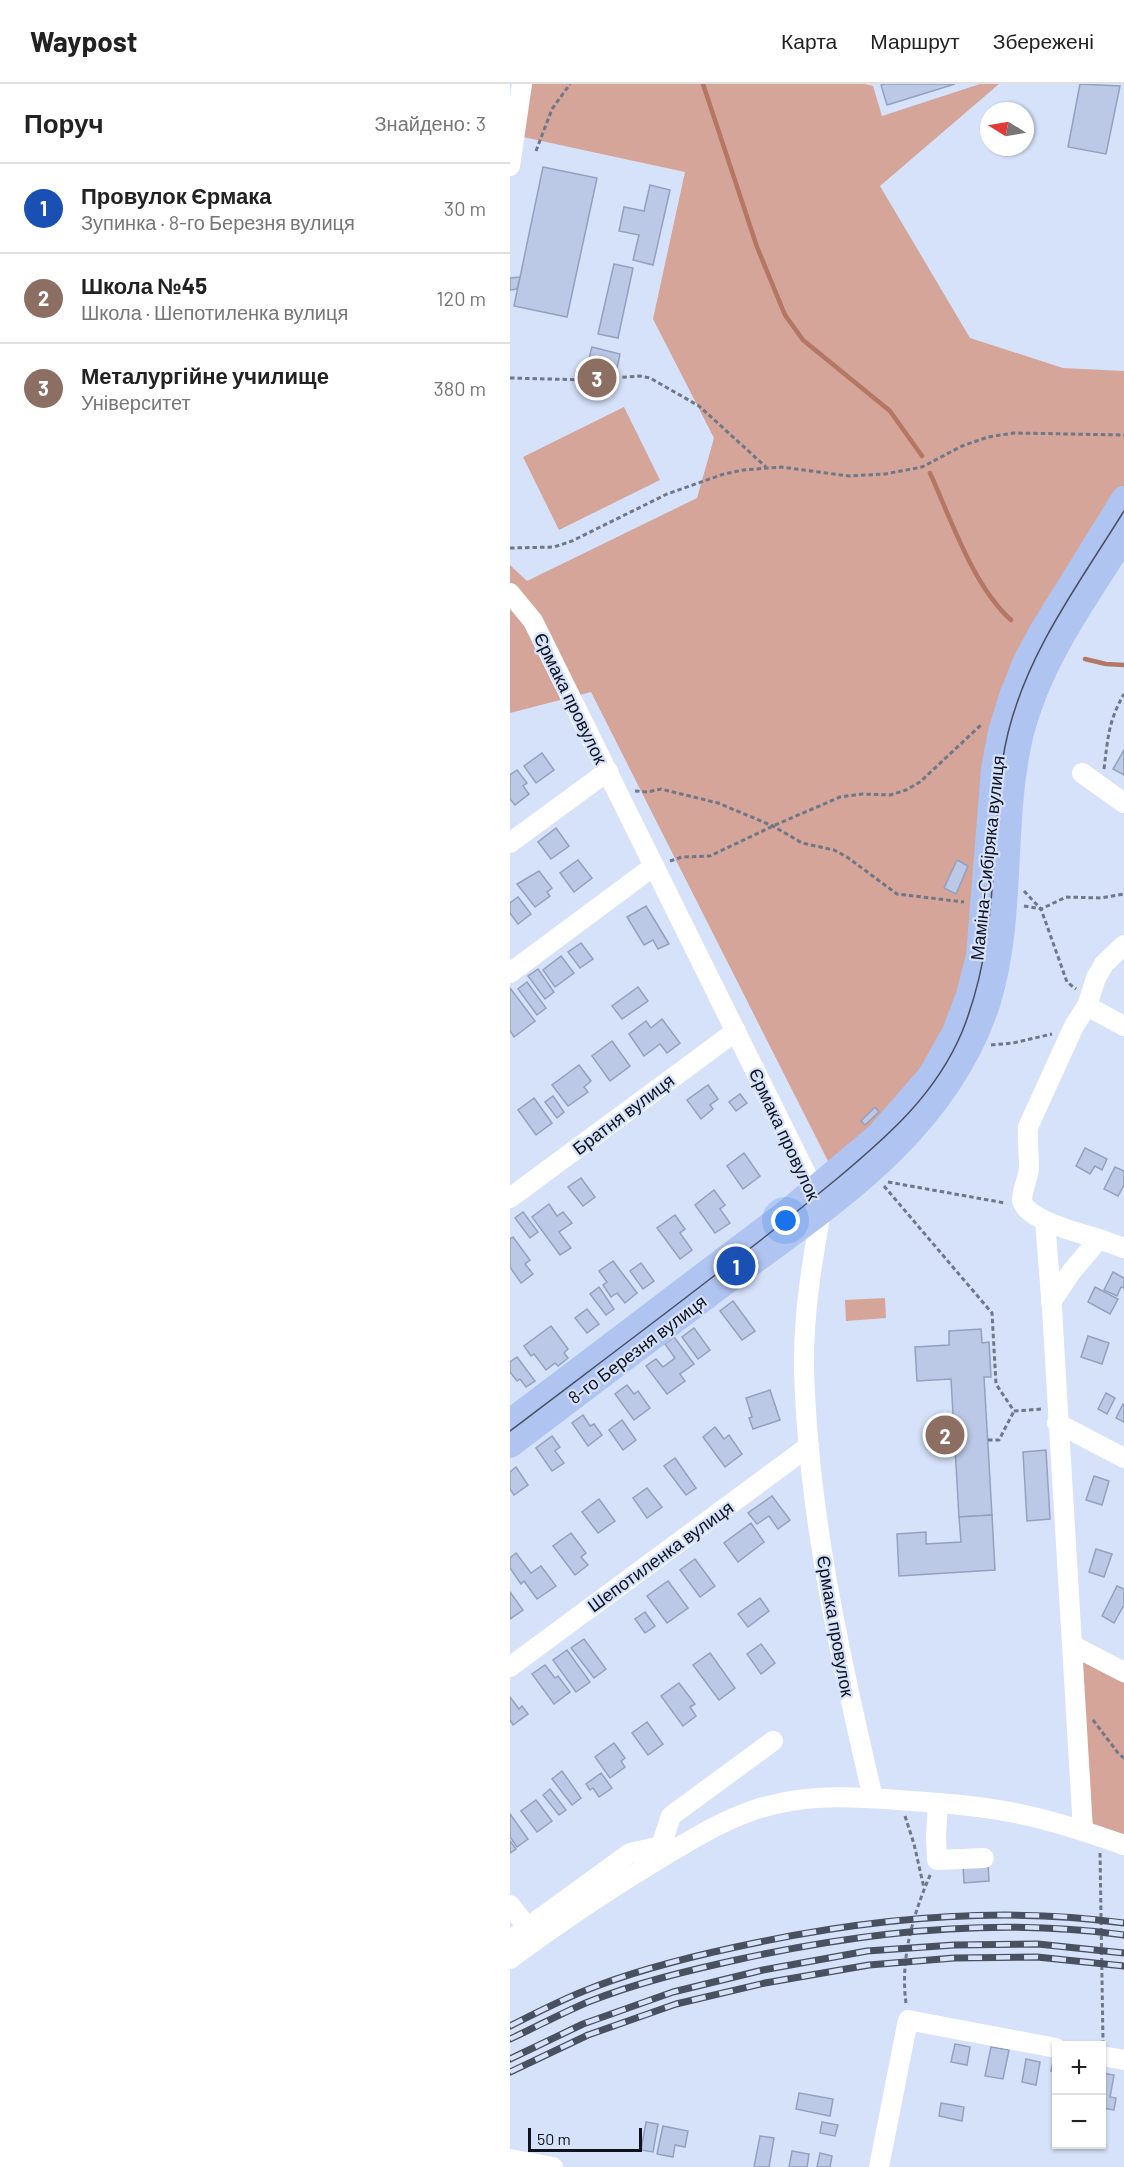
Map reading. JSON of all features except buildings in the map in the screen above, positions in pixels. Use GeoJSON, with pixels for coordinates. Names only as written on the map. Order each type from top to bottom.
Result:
{"type":"FeatureCollection","features":[{"type":"Feature","properties":{"kind":"main road","name":"Маміна-Сибіряка вулиця"},"geometry":{"type":"LineString","coordinates":[[817,1201],[931,1075],[955,1032],[969,995],[979,956],[994,769],[1012,696],[1026,661],[1044,628],[1124,499]]}},
{"type":"Feature","properties":{"kind":"main road","name":"Маміна-Сибіряка вулиця"},"geometry":{"type":"LineString","coordinates":[[817,1201],[879,1163],[916,1127],[948,1086],[972,1041],[988,1001],[998,960],[1005,903],[1014,772],[1020,737],[1030,702],[1061,637],[1124,537]]}},
{"type":"Feature","properties":{"kind":"main road","name":"8-го Березня вулиця"},"geometry":{"type":"LineString","coordinates":[[510,1422],[782,1217],[817,1201]]}},
{"type":"Feature","properties":{"kind":"main road","name":"8-го Березня вулиця"},"geometry":{"type":"LineString","coordinates":[[510,1445],[817,1201]]}},
{"type":"Feature","properties":{"kind":"street"},"geometry":{"type":"LineString","coordinates":[[510,166],[522,84]]}},
{"type":"Feature","properties":{"kind":"street","name":"Єрмака провулок"},"geometry":{"type":"LineString","coordinates":[[510,593],[533,621],[736,1030],[817,1201],[807,1300],[804,1367],[809,1446],[828,1588],[845,1682],[873,1798]]}},
{"type":"Feature","properties":{"kind":"street"},"geometry":{"type":"LineString","coordinates":[[1082,773],[1124,803]]}},
{"type":"Feature","properties":{"kind":"street"},"geometry":{"type":"LineString","coordinates":[[510,843],[611,779]]}},
{"type":"Feature","properties":{"kind":"street"},"geometry":{"type":"LineString","coordinates":[[510,973],[654,866]]}},
{"type":"Feature","properties":{"kind":"street"},"geometry":{"type":"LineString","coordinates":[[1124,945],[1104,964],[1095,978],[1087,1006],[1074,1026],[1028,1126],[1029,1169],[1022,1199],[1024,1207],[1045,1221],[1124,1248]]}},
{"type":"Feature","properties":{"kind":"street"},"geometry":{"type":"LineString","coordinates":[[1087,1006],[1124,1026]]}},
{"type":"Feature","properties":{"kind":"street","name":"Братня вулиця"},"geometry":{"type":"LineString","coordinates":[[510,1198],[736,1030]]}},
{"type":"Feature","properties":{"kind":"street"},"geometry":{"type":"LineString","coordinates":[[1045,1221],[1083,1830]]}},
{"type":"Feature","properties":{"kind":"street"},"geometry":{"type":"LineString","coordinates":[[1051,1302],[1072,1270],[1099,1239]]}},
{"type":"Feature","properties":{"kind":"street"},"geometry":{"type":"LineString","coordinates":[[1057,1416],[1124,1458]]}},
{"type":"Feature","properties":{"kind":"street","name":"Шепотиленка вулиця"},"geometry":{"type":"LineString","coordinates":[[510,1667],[809,1446]]}},
{"type":"Feature","properties":{"kind":"street"},"geometry":{"type":"LineString","coordinates":[[1071,1645],[1124,1672]]}},
{"type":"Feature","properties":{"kind":"street"},"geometry":{"type":"LineString","coordinates":[[663,1851],[670,1816],[773,1741]]}},
{"type":"Feature","properties":{"kind":"street"},"geometry":{"type":"LineString","coordinates":[[510,1940],[532,1933],[631,1875],[663,1851],[715,1826],[753,1810],[804,1799],[835,1796],[873,1798],[938,1803],[1015,1813],[1083,1830],[1124,1845]]}},
{"type":"Feature","properties":{"kind":"street"},"geometry":{"type":"LineString","coordinates":[[938,1803],[937,1860],[984,1858]]}},
{"type":"Feature","properties":{"kind":"street"},"geometry":{"type":"LineString","coordinates":[[510,1905],[532,1933]]}},
{"type":"Feature","properties":{"kind":"street"},"geometry":{"type":"LineString","coordinates":[[510,1959],[532,1933]]}},
{"type":"Feature","properties":{"kind":"street"},"geometry":{"type":"LineString","coordinates":[[879,2167],[908,2020],[1052,2047]]}},
{"type":"Feature","properties":{"kind":"street"},"geometry":{"type":"LineString","coordinates":[[1106,2057],[1124,2060]]}},
{"type":"Feature","properties":{"kind":"street"},"geometry":{"type":"LineString","coordinates":[[510,2159],[553,2167]]}},
{"type":"Feature","properties":{"kind":"path"},"geometry":{"type":"LineString","coordinates":[[536,151],[552,109],[570,84]]}},
{"type":"Feature","properties":{"kind":"path"},"geometry":{"type":"LineString","coordinates":[[510,378],[587,380],[640,376],[650,378],[699,406],[766,467]]}},
{"type":"Feature","properties":{"kind":"path"},"geometry":{"type":"LineString","coordinates":[[510,548],[554,547],[572,541],[667,495],[724,474],[766,467],[781,467],[849,476],[885,474],[921,467],[962,446],[988,437],[1014,433],[1124,435]]}},
{"type":"Feature","properties":{"kind":"path"},"geometry":{"type":"LineString","coordinates":[[1102,788],[1110,724],[1124,694]]}},
{"type":"Feature","properties":{"kind":"path"},"geometry":{"type":"LineString","coordinates":[[654,866],[682,857],[710,856],[840,798],[862,794],[890,795],[906,790],[920,782],[987,719]]}},
{"type":"Feature","properties":{"kind":"path"},"geometry":{"type":"LineString","coordinates":[[611,779],[642,792],[661,789],[718,803],[773,826],[802,843],[834,850],[848,857],[897,894],[984,904]]}},
{"type":"Feature","properties":{"kind":"path"},"geometry":{"type":"LineString","coordinates":[[1087,1006],[1079,991],[1067,982],[1041,909],[1066,897],[1101,898],[1124,894]]}},
{"type":"Feature","properties":{"kind":"path"},"geometry":{"type":"LineString","coordinates":[[982,1045],[1014,1043],[1044,1037],[1074,1026]]}},
{"type":"Feature","properties":{"kind":"path"},"geometry":{"type":"LineString","coordinates":[[1024,1207],[879,1180],[992,1313],[996,1384],[1014,1411],[1057,1416]]}},
{"type":"Feature","properties":{"kind":"path"},"geometry":{"type":"LineString","coordinates":[[988,1440],[999,1440],[1014,1411]]}},
{"type":"Feature","properties":{"kind":"path"},"geometry":{"type":"LineString","coordinates":[[1093,1719],[1124,1758]]}},
{"type":"Feature","properties":{"kind":"path"},"geometry":{"type":"LineString","coordinates":[[899,1800],[914,1844],[924,1889],[913,1920],[906,1962],[904,1987],[908,2020]]}},
{"type":"Feature","properties":{"kind":"path"},"geometry":{"type":"LineString","coordinates":[[1100,1864],[1103,2027]]}},
{"type":"Feature","properties":{"kind":"shaded area"},"geometry":{"type":"Polygon","coordinates":[[[529,84],[865,84],[873,86],[882,116],[980,84],[999,84],[880,186],[970,338],[1063,368],[1124,371],[1124,490],[1039,625],[973,955],[926,1072],[831,1167],[591,692],[510,713],[510,565],[527,581],[697,498],[714,438],[653,319],[685,172],[523,137],[529,84]]]}},
{"type":"Feature","properties":{"kind":"shaded area"},"geometry":{"type":"Polygon","coordinates":[[[624,407],[660,480],[559,530],[523,457],[624,407]]]}},
{"type":"Feature","properties":{"kind":"shaded area"},"geometry":{"type":"Polygon","coordinates":[[[885,1298],[886,1318],[846,1321],[845,1300],[885,1298]]]}},
{"type":"Feature","properties":{"kind":"shaded area"},"geometry":{"type":"Polygon","coordinates":[[[1081,1661],[1124,1683],[1124,1835],[1092,1824],[1081,1661]]]}},
{"type":"Feature","properties":{"kind":"waterway"},"geometry":{"type":"LineString","coordinates":[[703,84],[757,247],[785,315],[803,340],[890,411],[922,456]]}},
{"type":"Feature","properties":{"kind":"waterway"},"geometry":{"type":"LineString","coordinates":[[930,473],[974,571],[997,606],[1011,620]]}},
{"type":"Feature","properties":{"kind":"waterway"},"geometry":{"type":"LineString","coordinates":[[1085,659],[1124,665]]}},
{"type":"Feature","properties":{"kind":"tram line"},"geometry":{"type":"LineString","coordinates":[[510,1431],[743,1254],[839,1177],[910,1112],[939,1075],[962,1032],[979,980],[991,901],[1002,765],[1017,703],[1028,674],[1057,618],[1124,511]]}},
{"type":"Feature","properties":{"kind":"railway"},"geometry":{"type":"LineString","coordinates":[[510,2026],[575,1995],[640,1971],[678,1960],[784,1937],[881,1922],[978,1915],[1027,1915],[1124,1923]]}},
{"type":"Feature","properties":{"kind":"railway"},"geometry":{"type":"LineString","coordinates":[[510,2039],[606,1995],[680,1973],[784,1950],[929,1930],[1027,1927],[1124,1935]]}},
{"type":"Feature","properties":{"kind":"railway"},"geometry":{"type":"LineString","coordinates":[[510,2059],[583,2024],[673,1992],[763,1970],[867,1951],[954,1945],[1038,1944],[1124,1953]]}},
{"type":"Feature","properties":{"kind":"railway"},"geometry":{"type":"LineString","coordinates":[[510,2072],[588,2035],[676,2004],[765,1983],[869,1965],[954,1958],[1037,1957],[1124,1966]]}},
{"type":"Feature","properties":{"kind":"place","name":"Металургійне училище"},"geometry":{"type":"Point","coordinates":[597,378]}},
{"type":"Feature","properties":{"kind":"place","name":"Провулок Єрмака"},"geometry":{"type":"Point","coordinates":[736,1266]}},
{"type":"Feature","properties":{"kind":"place","name":"Школа №45"},"geometry":{"type":"Point","coordinates":[945,1435]}}]}
